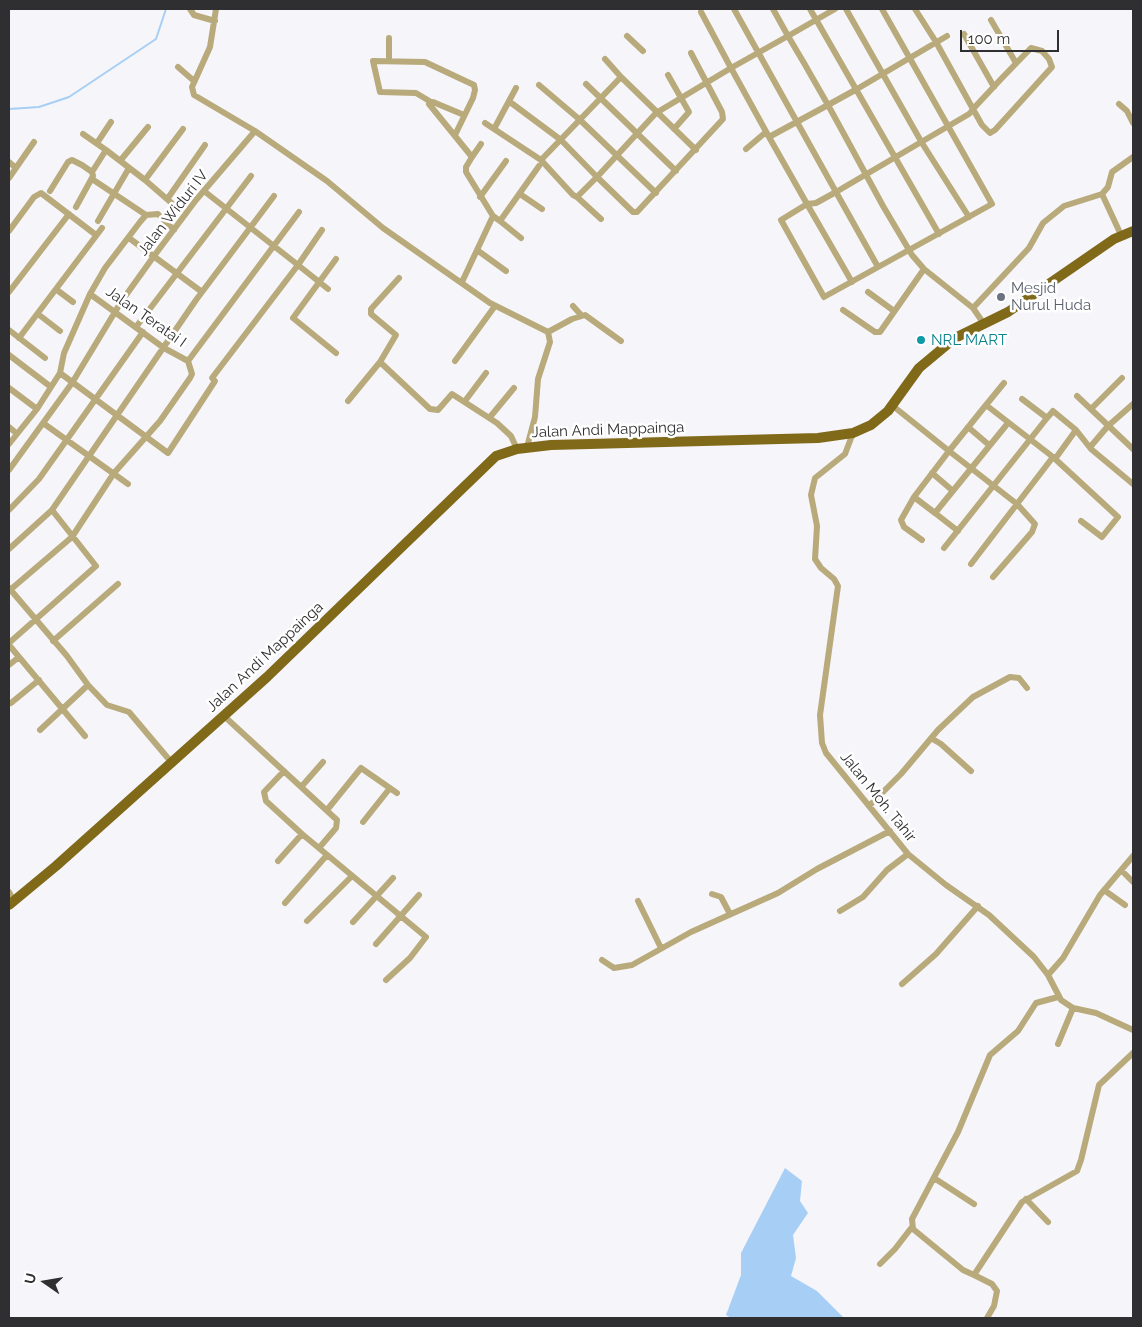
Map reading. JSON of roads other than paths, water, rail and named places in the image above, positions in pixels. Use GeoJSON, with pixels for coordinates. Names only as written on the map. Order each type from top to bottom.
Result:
{"type":"FeatureCollection","features":[{"type":"Feature","properties":{"kind":"main road","name":"Jalan Andi Mappainga"},"geometry":{"type":"LineString","coordinates":[[10,899],[56,866],[224,716],[332,616],[496,456],[522,448],[818,438],[853,433],[871,425],[893,406],[926,361],[961,334],[1008,312],[1121,235],[1133,231]]}},
{"type":"Feature","properties":{"kind":"street"},"geometry":{"type":"LineString","coordinates":[[190,9],[194,15],[215,21]]}},
{"type":"Feature","properties":{"kind":"street"},"geometry":{"type":"LineString","coordinates":[[216,9],[210,47],[194,81],[192,90],[196,97],[255,131],[341,191],[383,228],[495,306],[543,327],[548,332],[550,342],[538,380],[535,417],[522,448],[490,417],[452,394],[438,410],[432,410],[380,362]]}},
{"type":"Feature","properties":{"kind":"street"},"geometry":{"type":"LineString","coordinates":[[734,9],[878,267]]}},
{"type":"Feature","properties":{"kind":"street"},"geometry":{"type":"LineString","coordinates":[[773,9],[909,250],[924,269],[973,308],[984,324]]}},
{"type":"Feature","properties":{"kind":"street"},"geometry":{"type":"LineString","coordinates":[[810,9],[939,234]]}},
{"type":"Feature","properties":{"kind":"street"},"geometry":{"type":"LineString","coordinates":[[577,197],[656,113],[835,9]]}},
{"type":"Feature","properties":{"kind":"street"},"geometry":{"type":"LineString","coordinates":[[846,9],[922,142],[969,217]]}},
{"type":"Feature","properties":{"kind":"street"},"geometry":{"type":"LineString","coordinates":[[882,9],[908,58],[948,127],[992,204],[824,297],[781,220],[807,204],[816,203],[836,192],[948,127],[973,109],[1028,51],[1034,48],[1042,51],[1053,66],[991,133],[984,128],[973,109],[936,42],[915,9]]}},
{"type":"Feature","properties":{"kind":"street"},"geometry":{"type":"LineString","coordinates":[[701,12],[767,135],[852,282]]}},
{"type":"Feature","properties":{"kind":"street"},"geometry":{"type":"LineString","coordinates":[[991,20],[1016,64]]}},
{"type":"Feature","properties":{"kind":"street"},"geometry":{"type":"LineString","coordinates":[[964,34],[994,87]]}},
{"type":"Feature","properties":{"kind":"street"},"geometry":{"type":"LineString","coordinates":[[626,36],[642,51]]}},
{"type":"Feature","properties":{"kind":"street"},"geometry":{"type":"LineString","coordinates":[[746,149],[767,135],[797,122],[857,90],[947,36]]}},
{"type":"Feature","properties":{"kind":"street"},"geometry":{"type":"LineString","coordinates":[[389,38],[389,61]]}},
{"type":"Feature","properties":{"kind":"street"},"geometry":{"type":"LineString","coordinates":[[510,102],[561,140],[633,212],[638,212],[723,119],[722,112],[691,53]]}},
{"type":"Feature","properties":{"kind":"street"},"geometry":{"type":"LineString","coordinates":[[605,59],[656,113],[696,150]]}},
{"type":"Feature","properties":{"kind":"street"},"geometry":{"type":"LineString","coordinates":[[455,135],[464,115],[475,90],[472,83],[425,62],[373,61],[380,92],[416,93],[430,102],[464,115]]}},
{"type":"Feature","properties":{"kind":"street"},"geometry":{"type":"LineString","coordinates":[[178,67],[194,81]]}},
{"type":"Feature","properties":{"kind":"street"},"geometry":{"type":"LineString","coordinates":[[668,75],[689,112],[674,129]]}},
{"type":"Feature","properties":{"kind":"street"},"geometry":{"type":"LineString","coordinates":[[500,221],[540,163],[579,118],[621,77]]}},
{"type":"Feature","properties":{"kind":"street"},"geometry":{"type":"LineString","coordinates":[[586,84],[676,171]]}},
{"type":"Feature","properties":{"kind":"street"},"geometry":{"type":"LineString","coordinates":[[539,85],[579,118],[656,193]]}},
{"type":"Feature","properties":{"kind":"street"},"geometry":{"type":"LineString","coordinates":[[494,129],[516,88]]}},
{"type":"Feature","properties":{"kind":"street"},"geometry":{"type":"LineString","coordinates":[[430,102],[429,106],[472,157]]}},
{"type":"Feature","properties":{"kind":"street"},"geometry":{"type":"LineString","coordinates":[[1119,104],[1127,112],[1133,123]]}},
{"type":"Feature","properties":{"kind":"street"},"geometry":{"type":"LineString","coordinates":[[97,143],[111,122]]}},
{"type":"Feature","properties":{"kind":"street"},"geometry":{"type":"LineString","coordinates":[[485,123],[540,163],[601,219]]}},
{"type":"Feature","properties":{"kind":"street"},"geometry":{"type":"LineString","coordinates":[[120,161],[148,127]]}},
{"type":"Feature","properties":{"kind":"street"},"geometry":{"type":"LineString","coordinates":[[145,180],[183,129]]}},
{"type":"Feature","properties":{"kind":"street","name":"Jalan Widuri IV"},"geometry":{"type":"LineString","coordinates":[[9,470],[72,383],[115,313],[154,256],[204,191],[255,131]]}},
{"type":"Feature","properties":{"kind":"street"},"geometry":{"type":"LineString","coordinates":[[83,134],[168,198],[176,208],[166,221]]}},
{"type":"Feature","properties":{"kind":"street"},"geometry":{"type":"LineString","coordinates":[[9,178],[34,142]]}},
{"type":"Feature","properties":{"kind":"street"},"geometry":{"type":"LineString","coordinates":[[481,144],[467,165],[466,172],[492,216],[521,238]]}},
{"type":"Feature","properties":{"kind":"street"},"geometry":{"type":"LineString","coordinates":[[168,198],[205,145]]}},
{"type":"Feature","properties":{"kind":"street"},"geometry":{"type":"LineString","coordinates":[[76,207],[106,150]]}},
{"type":"Feature","properties":{"kind":"street"},"geometry":{"type":"LineString","coordinates":[[973,308],[1029,248],[1049,217],[1074,202],[1102,194],[1108,187],[1112,172],[1133,157]]}},
{"type":"Feature","properties":{"kind":"street"},"geometry":{"type":"LineString","coordinates":[[50,191],[70,160],[146,215],[158,214],[174,230]]}},
{"type":"Feature","properties":{"kind":"street"},"geometry":{"type":"LineString","coordinates":[[480,197],[506,161]]}},
{"type":"Feature","properties":{"kind":"street"},"geometry":{"type":"LineString","coordinates":[[9,162],[16,168]]}},
{"type":"Feature","properties":{"kind":"street"},"geometry":{"type":"LineString","coordinates":[[98,221],[129,168]]}},
{"type":"Feature","properties":{"kind":"street"},"geometry":{"type":"LineString","coordinates":[[136,327],[227,209],[250,176]]}},
{"type":"Feature","properties":{"kind":"street"},"geometry":{"type":"LineString","coordinates":[[204,191],[328,289]]}},
{"type":"Feature","properties":{"kind":"street"},"geometry":{"type":"LineString","coordinates":[[9,231],[34,197],[42,194],[96,235]]}},
{"type":"Feature","properties":{"kind":"street"},"geometry":{"type":"LineString","coordinates":[[520,194],[542,209]]}},
{"type":"Feature","properties":{"kind":"street"},"geometry":{"type":"LineString","coordinates":[[1102,194],[1121,235]]}},
{"type":"Feature","properties":{"kind":"street"},"geometry":{"type":"LineString","coordinates":[[9,549],[52,510],[118,417],[196,300],[274,196]]}},
{"type":"Feature","properties":{"kind":"street"},"geometry":{"type":"LineString","coordinates":[[172,763],[129,712],[108,705],[88,685],[10,589],[72,537],[114,473],[145,437],[190,378],[192,374],[188,361],[299,212]]}},
{"type":"Feature","properties":{"kind":"street"},"geometry":{"type":"LineString","coordinates":[[9,292],[69,214]]}},
{"type":"Feature","properties":{"kind":"street"},"geometry":{"type":"LineString","coordinates":[[9,444],[37,409],[60,373],[64,354],[90,294],[105,268],[146,215]]}},
{"type":"Feature","properties":{"kind":"street"},"geometry":{"type":"LineString","coordinates":[[462,282],[492,216]]}},
{"type":"Feature","properties":{"kind":"street"},"geometry":{"type":"LineString","coordinates":[[19,338],[102,228]]}},
{"type":"Feature","properties":{"kind":"street"},"geometry":{"type":"LineString","coordinates":[[60,373],[168,453],[215,381],[212,378],[298,265],[322,230]]}},
{"type":"Feature","properties":{"kind":"street"},"geometry":{"type":"LineString","coordinates":[[129,238],[176,275],[202,292]]}},
{"type":"Feature","properties":{"kind":"street"},"geometry":{"type":"LineString","coordinates":[[477,250],[506,271]]}},
{"type":"Feature","properties":{"kind":"street"},"geometry":{"type":"LineString","coordinates":[[336,259],[293,318],[336,353]]}},
{"type":"Feature","properties":{"kind":"street"},"geometry":{"type":"LineString","coordinates":[[843,310],[877,333],[880,332],[924,269]]}},
{"type":"Feature","properties":{"kind":"street"},"geometry":{"type":"LineString","coordinates":[[348,401],[380,362],[396,336],[371,314],[371,309],[399,278]]}},
{"type":"Feature","properties":{"kind":"street"},"geometry":{"type":"LineString","coordinates":[[57,290],[73,302]]}},
{"type":"Feature","properties":{"kind":"street"},"geometry":{"type":"LineString","coordinates":[[868,292],[894,311]]}},
{"type":"Feature","properties":{"kind":"street","name":"Jalan Teratai I"},"geometry":{"type":"LineString","coordinates":[[90,294],[164,348],[188,361]]}},
{"type":"Feature","properties":{"kind":"street"},"geometry":{"type":"LineString","coordinates":[[456,360],[495,306]]}},
{"type":"Feature","properties":{"kind":"street"},"geometry":{"type":"LineString","coordinates":[[573,306],[581,315]]}},
{"type":"Feature","properties":{"kind":"street"},"geometry":{"type":"LineString","coordinates":[[38,314],[60,331]]}},
{"type":"Feature","properties":{"kind":"street"},"geometry":{"type":"LineString","coordinates":[[548,332],[581,315],[587,315],[621,341]]}},
{"type":"Feature","properties":{"kind":"street"},"geometry":{"type":"LineString","coordinates":[[9,330],[45,358]]}},
{"type":"Feature","properties":{"kind":"street"},"geometry":{"type":"LineString","coordinates":[[9,510],[29,491],[143,332]]}},
{"type":"Feature","properties":{"kind":"street"},"geometry":{"type":"LineString","coordinates":[[9,355],[51,387]]}},
{"type":"Feature","properties":{"kind":"street"},"geometry":{"type":"LineString","coordinates":[[465,401],[486,373]]}},
{"type":"Feature","properties":{"kind":"street"},"geometry":{"type":"LineString","coordinates":[[1091,409],[1122,378]]}},
{"type":"Feature","properties":{"kind":"street"},"geometry":{"type":"LineString","coordinates":[[922,540],[904,527],[901,520],[914,497],[932,473],[1004,383]]}},
{"type":"Feature","properties":{"kind":"street"},"geometry":{"type":"LineString","coordinates":[[9,388],[37,409]]}},
{"type":"Feature","properties":{"kind":"street"},"geometry":{"type":"LineString","coordinates":[[490,417],[514,388]]}},
{"type":"Feature","properties":{"kind":"street"},"geometry":{"type":"LineString","coordinates":[[1077,396],[1133,449]]}},
{"type":"Feature","properties":{"kind":"street"},"geometry":{"type":"LineString","coordinates":[[1022,399],[1047,418]]}},
{"type":"Feature","properties":{"kind":"street"},"geometry":{"type":"LineString","coordinates":[[1090,446],[1108,426],[1133,404]]}},
{"type":"Feature","properties":{"kind":"street"},"geometry":{"type":"LineString","coordinates":[[986,405],[1054,458],[1118,517],[1102,537],[1081,521]]}},
{"type":"Feature","properties":{"kind":"street"},"geometry":{"type":"LineString","coordinates":[[893,406],[1017,504],[1033,520],[1034,527],[993,577]]}},
{"type":"Feature","properties":{"kind":"street"},"geometry":{"type":"LineString","coordinates":[[944,548],[1053,411],[1076,430],[1091,449],[1133,484]]}},
{"type":"Feature","properties":{"kind":"street"},"geometry":{"type":"LineString","coordinates":[[935,513],[1008,422]]}},
{"type":"Feature","properties":{"kind":"street"},"geometry":{"type":"LineString","coordinates":[[43,423],[128,484]]}},
{"type":"Feature","properties":{"kind":"street"},"geometry":{"type":"LineString","coordinates":[[9,427],[16,433]]}},
{"type":"Feature","properties":{"kind":"street"},"geometry":{"type":"LineString","coordinates":[[968,427],[989,445]]}},
{"type":"Feature","properties":{"kind":"street"},"geometry":{"type":"LineString","coordinates":[[971,564],[1076,430]]}},
{"type":"Feature","properties":{"kind":"street","name":"Jalan Moh. Tahir"},"geometry":{"type":"LineString","coordinates":[[853,433],[845,454],[819,474],[812,488],[811,500],[816,526],[814,556],[818,564],[834,579],[838,586],[832,617],[829,658],[822,694],[820,729],[826,753],[908,854],[946,885],[978,906],[1034,957],[1048,975],[1058,997]]}},
{"type":"Feature","properties":{"kind":"street"},"geometry":{"type":"LineString","coordinates":[[932,473],[952,491]]}},
{"type":"Feature","properties":{"kind":"street"},"geometry":{"type":"LineString","coordinates":[[914,497],[958,531]]}},
{"type":"Feature","properties":{"kind":"street"},"geometry":{"type":"LineString","coordinates":[[52,510],[72,537],[96,564],[94,568],[34,618],[9,644],[85,736]]}},
{"type":"Feature","properties":{"kind":"street"},"geometry":{"type":"LineString","coordinates":[[53,641],[118,584]]}},
{"type":"Feature","properties":{"kind":"street"},"geometry":{"type":"LineString","coordinates":[[9,665],[18,657]]}},
{"type":"Feature","properties":{"kind":"street"},"geometry":{"type":"LineString","coordinates":[[869,806],[965,704],[1003,679],[1016,677],[1027,688]]}},
{"type":"Feature","properties":{"kind":"street"},"geometry":{"type":"LineString","coordinates":[[11,703],[39,680]]}},
{"type":"Feature","properties":{"kind":"street"},"geometry":{"type":"LineString","coordinates":[[40,730],[88,685]]}},
{"type":"Feature","properties":{"kind":"street"},"geometry":{"type":"LineString","coordinates":[[224,716],[337,820],[337,825],[319,848]]}},
{"type":"Feature","properties":{"kind":"street"},"geometry":{"type":"LineString","coordinates":[[931,738],[941,744],[971,771]]}},
{"type":"Feature","properties":{"kind":"street"},"geometry":{"type":"LineString","coordinates":[[302,786],[323,762]]}},
{"type":"Feature","properties":{"kind":"street"},"geometry":{"type":"LineString","coordinates":[[327,810],[361,768],[397,793]]}},
{"type":"Feature","properties":{"kind":"street"},"geometry":{"type":"LineString","coordinates":[[284,770],[264,792],[264,798],[302,834],[426,937],[410,958],[386,980]]}},
{"type":"Feature","properties":{"kind":"street"},"geometry":{"type":"LineString","coordinates":[[363,822],[390,788]]}},
{"type":"Feature","properties":{"kind":"street"},"geometry":{"type":"LineString","coordinates":[[602,960],[614,968],[624,967],[730,914],[778,893],[817,869],[890,831]]}},
{"type":"Feature","properties":{"kind":"street"},"geometry":{"type":"LineString","coordinates":[[278,861],[302,834]]}},
{"type":"Feature","properties":{"kind":"street"},"geometry":{"type":"LineString","coordinates":[[840,911],[864,897],[886,870],[908,854]]}},
{"type":"Feature","properties":{"kind":"street"},"geometry":{"type":"LineString","coordinates":[[284,904],[327,855]]}},
{"type":"Feature","properties":{"kind":"street"},"geometry":{"type":"LineString","coordinates":[[1048,975],[1063,958],[1104,890],[1133,856]]}},
{"type":"Feature","properties":{"kind":"street"},"geometry":{"type":"LineString","coordinates":[[1121,870],[1133,882]]}},
{"type":"Feature","properties":{"kind":"street"},"geometry":{"type":"LineString","coordinates":[[307,921],[352,876]]}},
{"type":"Feature","properties":{"kind":"street"},"geometry":{"type":"LineString","coordinates":[[353,922],[392,878]]}},
{"type":"Feature","properties":{"kind":"street"},"geometry":{"type":"LineString","coordinates":[[1104,890],[1125,906]]}},
{"type":"Feature","properties":{"kind":"street"},"geometry":{"type":"LineString","coordinates":[[712,894],[721,897],[730,914]]}},
{"type":"Feature","properties":{"kind":"street"},"geometry":{"type":"LineString","coordinates":[[376,944],[419,895]]}},
{"type":"Feature","properties":{"kind":"street"},"geometry":{"type":"LineString","coordinates":[[638,901],[661,948]]}},
{"type":"Feature","properties":{"kind":"street"},"geometry":{"type":"LineString","coordinates":[[902,984],[936,954],[978,906]]}},
{"type":"Feature","properties":{"kind":"street"},"geometry":{"type":"LineString","coordinates":[[880,1264],[895,1249],[912,1227],[913,1216],[973,1100],[990,1055],[1018,1031],[1036,1003],[1040,1000],[1058,997],[1074,1008],[1096,1013],[1133,1030]]}},
{"type":"Feature","properties":{"kind":"street"},"geometry":{"type":"LineString","coordinates":[[1058,1044],[1074,1008]]}},
{"type":"Feature","properties":{"kind":"street"},"geometry":{"type":"LineString","coordinates":[[974,1275],[1018,1206],[1026,1199],[1077,1171],[1082,1160],[1099,1085],[1133,1053]]}},
{"type":"Feature","properties":{"kind":"street"},"geometry":{"type":"LineString","coordinates":[[934,1178],[974,1204]]}},
{"type":"Feature","properties":{"kind":"street"},"geometry":{"type":"LineString","coordinates":[[1026,1199],[1048,1222]]}},
{"type":"Feature","properties":{"kind":"street"},"geometry":{"type":"LineString","coordinates":[[912,1227],[953,1263],[992,1284],[997,1291],[994,1306],[986,1318]]}},
{"type":"Feature","properties":{"kind":"water"},"geometry":{"type":"Polygon","coordinates":[[[785,1168],[802,1181],[800,1201],[808,1213],[793,1235],[796,1258],[791,1276],[817,1291],[844,1318],[731,1318],[726,1315],[741,1275],[741,1253],[785,1168]]]}},
{"type":"Feature","properties":{"kind":"waterway"},"geometry":{"type":"LineString","coordinates":[[9,109],[39,107],[69,97],[156,39],[166,9]]}},
{"type":"Feature","properties":{"kind":"place","name":"Mesjid Nurul Huda"},"geometry":{"type":"Point","coordinates":[1001,297]}},
{"type":"Feature","properties":{"kind":"place","name":"NRL MART"},"geometry":{"type":"Point","coordinates":[921,340]}}]}
